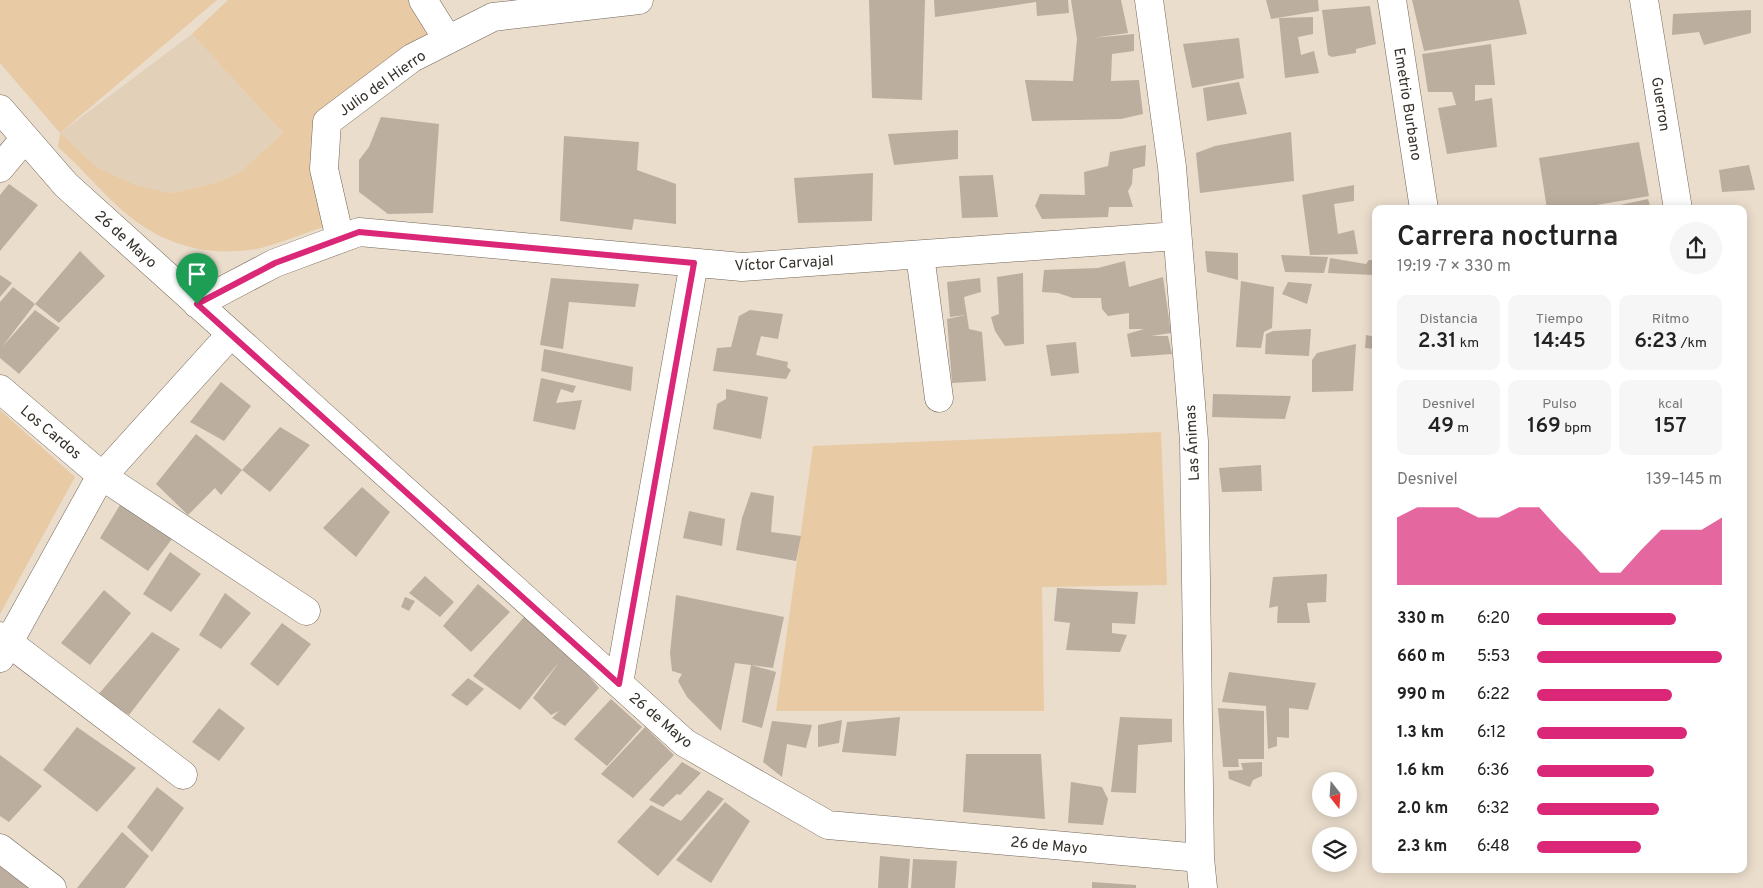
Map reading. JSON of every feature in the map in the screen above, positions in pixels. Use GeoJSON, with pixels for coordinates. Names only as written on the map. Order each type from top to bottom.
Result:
{"type":"FeatureCollection","features":[{"type":"Feature","properties":{"kind":"street"},"geometry":{"type":"LineString","coordinates":[[423,0],[448,40]]}},
{"type":"Feature","properties":{"kind":"street","name":"Julio del Hierro"},"geometry":{"type":"LineString","coordinates":[[340,239],[324,169],[327,122],[412,58],[493,17],[639,0]]}},
{"type":"Feature","properties":{"kind":"street","name":"Las Ánimas"},"geometry":{"type":"LineString","coordinates":[[1149,0],[1172,167],[1194,441],[1200,858],[1203,888]]}},
{"type":"Feature","properties":{"kind":"street","name":"Emetrio Burbano"},"geometry":{"type":"LineString","coordinates":[[1392,0],[1423,205]]}},
{"type":"Feature","properties":{"kind":"street","name":"Guerron"},"geometry":{"type":"LineString","coordinates":[[1644,0],[1677,205]]}},
{"type":"Feature","properties":{"kind":"street","name":"26 de Mayo"},"geometry":{"type":"LineString","coordinates":[[0,109],[66,185],[684,742],[828,825],[1200,858]]}},
{"type":"Feature","properties":{"kind":"street"},"geometry":{"type":"LineString","coordinates":[[0,168],[25,138]]}},
{"type":"Feature","properties":{"kind":"street","name":"Víctor Carvajal"},"geometry":{"type":"LineString","coordinates":[[197,304],[275,263],[359,232],[742,267],[1178,236]]}},
{"type":"Feature","properties":{"kind":"street"},"geometry":{"type":"LineString","coordinates":[[920,255],[939,398]]}},
{"type":"Feature","properties":{"kind":"street"},"geometry":{"type":"LineString","coordinates":[[619,684],[694,263]]}},
{"type":"Feature","properties":{"kind":"street"},"geometry":{"type":"LineString","coordinates":[[183,775],[3,646],[102,476],[232,334]]}},
{"type":"Feature","properties":{"kind":"street","name":"Los Cardos"},"geometry":{"type":"LineString","coordinates":[[0,389],[102,476],[306,611]]}},
{"type":"Feature","properties":{"kind":"street"},"geometry":{"type":"LineString","coordinates":[[0,848],[52,888]]}},
{"type":"Feature","properties":{"kind":"shaded area"},"geometry":{"type":"Polygon","coordinates":[[[0,0],[217,0],[60,133],[0,63],[0,0]]]}},
{"type":"Feature","properties":{"kind":"shaded area"},"geometry":{"type":"Polygon","coordinates":[[[228,0],[412,0],[436,36],[314,122],[330,225],[279,243],[250,250],[215,251],[182,245],[167,239],[137,222],[106,195],[58,147],[60,133],[98,168],[138,186],[172,193],[212,184],[239,173],[283,133],[192,34],[228,0]]]}},
{"type":"Feature","properties":{"kind":"shaded area"},"geometry":{"type":"Polygon","coordinates":[[[192,34],[283,133],[239,173],[212,184],[172,193],[138,186],[98,168],[60,133],[192,34]]]}},
{"type":"Feature","properties":{"kind":"shaded area"},"geometry":{"type":"Polygon","coordinates":[[[0,410],[75,477],[0,614],[0,410]]]}},
{"type":"Feature","properties":{"kind":"shaded area"},"geometry":{"type":"Polygon","coordinates":[[[1161,432],[1167,585],[1042,587],[1044,711],[776,711],[813,446],[1161,432]]]}},
{"type":"Feature","properties":{"kind":"building"},"geometry":{"type":"Polygon","coordinates":[[[869,0],[925,0],[922,100],[872,98],[869,0]]]}},
{"type":"Feature","properties":{"kind":"building"},"geometry":{"type":"Polygon","coordinates":[[[934,0],[1068,0],[1069,13],[1037,16],[1036,2],[935,17],[934,0]]]}},
{"type":"Feature","properties":{"kind":"building"},"geometry":{"type":"Polygon","coordinates":[[[1071,0],[1121,0],[1128,33],[1092,38],[1134,34],[1134,51],[1112,54],[1111,81],[1139,80],[1143,114],[1121,119],[1032,121],[1025,80],[1073,81],[1077,39],[1071,0]]]}},
{"type":"Feature","properties":{"kind":"building"},"geometry":{"type":"Polygon","coordinates":[[[1266,0],[1318,0],[1319,11],[1271,19],[1266,0]]]}},
{"type":"Feature","properties":{"kind":"building"},"geometry":{"type":"Polygon","coordinates":[[[1412,0],[1519,0],[1527,34],[1424,51],[1412,0]]]}},
{"type":"Feature","properties":{"kind":"building"},"geometry":{"type":"Polygon","coordinates":[[[1370,6],[1376,44],[1356,49],[1356,53],[1332,57],[1328,55],[1322,10],[1370,6]]]}},
{"type":"Feature","properties":{"kind":"building"},"geometry":{"type":"Polygon","coordinates":[[[1751,10],[1751,33],[1704,45],[1699,32],[1672,35],[1673,14],[1751,10]]]}},
{"type":"Feature","properties":{"kind":"building"},"geometry":{"type":"Polygon","coordinates":[[[1313,17],[1313,34],[1298,37],[1301,55],[1314,51],[1319,73],[1285,78],[1279,18],[1313,17]]]}},
{"type":"Feature","properties":{"kind":"building"},"geometry":{"type":"Polygon","coordinates":[[[1239,38],[1244,78],[1192,88],[1183,44],[1239,38]]]}},
{"type":"Feature","properties":{"kind":"building"},"geometry":{"type":"Polygon","coordinates":[[[1491,44],[1495,85],[1475,85],[1475,101],[1492,98],[1497,147],[1447,154],[1438,108],[1456,105],[1452,92],[1428,92],[1422,54],[1491,44]]]}},
{"type":"Feature","properties":{"kind":"building"},"geometry":{"type":"Polygon","coordinates":[[[1239,82],[1247,114],[1207,121],[1203,88],[1239,82]]]}},
{"type":"Feature","properties":{"kind":"building"},"geometry":{"type":"Polygon","coordinates":[[[381,117],[439,124],[433,213],[388,214],[359,192],[359,160],[369,147],[381,117]]]}},
{"type":"Feature","properties":{"kind":"building"},"geometry":{"type":"Polygon","coordinates":[[[958,130],[958,159],[894,165],[888,134],[958,130]]]}},
{"type":"Feature","properties":{"kind":"building"},"geometry":{"type":"Polygon","coordinates":[[[1291,132],[1294,181],[1200,193],[1196,153],[1215,146],[1291,132]]]}},
{"type":"Feature","properties":{"kind":"building"},"geometry":{"type":"Polygon","coordinates":[[[564,136],[639,142],[637,170],[676,184],[676,224],[634,219],[632,230],[560,221],[564,136]]]}},
{"type":"Feature","properties":{"kind":"building"},"geometry":{"type":"Polygon","coordinates":[[[1639,142],[1649,196],[1596,205],[1546,205],[1539,158],[1639,142]]]}},
{"type":"Feature","properties":{"kind":"building"},"geometry":{"type":"Polygon","coordinates":[[[1146,145],[1145,166],[1133,169],[1132,184],[1128,191],[1133,207],[1109,207],[1108,217],[1042,219],[1035,206],[1040,194],[1085,195],[1084,172],[1108,166],[1110,152],[1146,145]]]}},
{"type":"Feature","properties":{"kind":"building"},"geometry":{"type":"Polygon","coordinates":[[[1749,165],[1755,190],[1722,192],[1719,170],[1749,165]]]}},
{"type":"Feature","properties":{"kind":"building"},"geometry":{"type":"Polygon","coordinates":[[[873,173],[872,221],[798,223],[794,178],[873,173]]]}},
{"type":"Feature","properties":{"kind":"building"},"geometry":{"type":"Polygon","coordinates":[[[993,175],[998,217],[962,218],[959,176],[993,175]]]}},
{"type":"Feature","properties":{"kind":"building"},"geometry":{"type":"Polygon","coordinates":[[[9,184],[38,205],[0,251],[0,195],[9,184]]]}},
{"type":"Feature","properties":{"kind":"building"},"geometry":{"type":"Polygon","coordinates":[[[1354,185],[1354,201],[1334,204],[1338,234],[1354,230],[1358,254],[1310,255],[1302,195],[1354,185]]]}},
{"type":"Feature","properties":{"kind":"building"},"geometry":{"type":"Polygon","coordinates":[[[1648,199],[1650,205],[1620,205],[1648,199]]]}},
{"type":"Feature","properties":{"kind":"building"},"geometry":{"type":"Polygon","coordinates":[[[80,251],[105,276],[59,323],[35,304],[80,251]]]}},
{"type":"Feature","properties":{"kind":"building"},"geometry":{"type":"Polygon","coordinates":[[[1205,251],[1238,253],[1238,280],[1207,272],[1205,251]]]}},
{"type":"Feature","properties":{"kind":"building"},"geometry":{"type":"Polygon","coordinates":[[[1281,255],[1328,257],[1324,273],[1285,272],[1281,255]]]}},
{"type":"Feature","properties":{"kind":"building"},"geometry":{"type":"Polygon","coordinates":[[[1330,258],[1366,264],[1369,260],[1372,260],[1372,275],[1328,273],[1330,258]]]}},
{"type":"Feature","properties":{"kind":"building"},"geometry":{"type":"Polygon","coordinates":[[[1125,261],[1129,287],[1163,277],[1171,333],[1151,336],[1168,336],[1172,354],[1131,357],[1127,334],[1144,329],[1129,329],[1129,313],[1108,316],[1102,309],[1101,298],[1073,298],[1058,293],[1042,292],[1044,270],[1098,268],[1125,261]]]}},
{"type":"Feature","properties":{"kind":"building"},"geometry":{"type":"Polygon","coordinates":[[[1023,273],[1024,344],[1005,346],[995,331],[991,317],[999,314],[997,277],[1023,273]]]}},
{"type":"Feature","properties":{"kind":"building"},"geometry":{"type":"Polygon","coordinates":[[[0,275],[12,283],[0,297],[0,275]]]}},
{"type":"Feature","properties":{"kind":"building"},"geometry":{"type":"Polygon","coordinates":[[[551,278],[639,284],[635,307],[569,302],[563,349],[540,345],[551,278]]]}},
{"type":"Feature","properties":{"kind":"building"},"geometry":{"type":"Polygon","coordinates":[[[980,278],[981,292],[964,297],[969,329],[982,332],[986,381],[952,383],[947,319],[966,315],[950,317],[947,282],[980,278]]]}},
{"type":"Feature","properties":{"kind":"building"},"geometry":{"type":"Polygon","coordinates":[[[1241,281],[1274,287],[1272,328],[1264,332],[1261,348],[1236,347],[1241,281]]]}},
{"type":"Feature","properties":{"kind":"building"},"geometry":{"type":"Polygon","coordinates":[[[1288,282],[1312,284],[1307,304],[1282,294],[1288,282]]]}},
{"type":"Feature","properties":{"kind":"building"},"geometry":{"type":"Polygon","coordinates":[[[13,287],[35,304],[2,347],[35,310],[60,328],[19,374],[0,358],[0,302],[13,287]]]}},
{"type":"Feature","properties":{"kind":"building"},"geometry":{"type":"Polygon","coordinates":[[[750,310],[783,314],[778,339],[761,336],[756,355],[788,362],[787,367],[791,370],[786,379],[713,371],[717,348],[731,347],[739,316],[750,310]]]}},
{"type":"Feature","properties":{"kind":"building"},"geometry":{"type":"Polygon","coordinates":[[[1311,329],[1309,356],[1265,354],[1266,334],[1273,331],[1311,329]]]}},
{"type":"Feature","properties":{"kind":"building"},"geometry":{"type":"Polygon","coordinates":[[[1366,335],[1372,336],[1372,349],[1365,348],[1366,335]]]}},
{"type":"Feature","properties":{"kind":"building"},"geometry":{"type":"Polygon","coordinates":[[[1076,342],[1079,373],[1051,376],[1046,345],[1076,342]]]}},
{"type":"Feature","properties":{"kind":"building"},"geometry":{"type":"Polygon","coordinates":[[[1356,344],[1353,391],[1312,392],[1312,360],[1317,353],[1356,344]]]}},
{"type":"Feature","properties":{"kind":"building"},"geometry":{"type":"Polygon","coordinates":[[[544,349],[633,367],[631,391],[541,371],[544,349]]]}},
{"type":"Feature","properties":{"kind":"building"},"geometry":{"type":"Polygon","coordinates":[[[541,378],[576,386],[573,393],[561,389],[556,403],[582,400],[575,430],[533,421],[541,378]]]}},
{"type":"Feature","properties":{"kind":"building"},"geometry":{"type":"Polygon","coordinates":[[[221,382],[251,406],[224,441],[190,422],[221,382]]]}},
{"type":"Feature","properties":{"kind":"building"},"geometry":{"type":"Polygon","coordinates":[[[726,389],[768,397],[761,439],[713,429],[717,404],[726,399],[726,389]]]}},
{"type":"Feature","properties":{"kind":"building"},"geometry":{"type":"Polygon","coordinates":[[[1213,394],[1291,396],[1285,419],[1212,417],[1213,394]]]}},
{"type":"Feature","properties":{"kind":"building"},"geometry":{"type":"Polygon","coordinates":[[[280,427],[310,445],[270,492],[242,470],[280,427]]]}},
{"type":"Feature","properties":{"kind":"building"},"geometry":{"type":"Polygon","coordinates":[[[196,434],[242,470],[221,495],[215,488],[188,515],[156,484],[196,434]]]}},
{"type":"Feature","properties":{"kind":"building"},"geometry":{"type":"Polygon","coordinates":[[[1261,465],[1262,491],[1222,492],[1219,468],[1261,465]]]}},
{"type":"Feature","properties":{"kind":"building"},"geometry":{"type":"Polygon","coordinates":[[[362,487],[390,512],[356,557],[323,528],[362,487]]]}},
{"type":"Feature","properties":{"kind":"building"},"geometry":{"type":"Polygon","coordinates":[[[751,492],[774,496],[771,532],[801,536],[796,561],[736,550],[742,518],[751,492]]]}},
{"type":"Feature","properties":{"kind":"building"},"geometry":{"type":"Polygon","coordinates":[[[120,505],[172,539],[148,571],[100,538],[120,505]]]}},
{"type":"Feature","properties":{"kind":"building"},"geometry":{"type":"Polygon","coordinates":[[[689,511],[725,519],[722,546],[683,538],[689,511]]]}},
{"type":"Feature","properties":{"kind":"building"},"geometry":{"type":"Polygon","coordinates":[[[170,552],[201,574],[171,612],[143,594],[170,552]]]}},
{"type":"Feature","properties":{"kind":"building"},"geometry":{"type":"Polygon","coordinates":[[[1327,574],[1326,602],[1307,603],[1310,623],[1277,623],[1278,606],[1269,608],[1273,577],[1327,574]]]}},
{"type":"Feature","properties":{"kind":"building"},"geometry":{"type":"Polygon","coordinates":[[[425,576],[454,602],[440,617],[409,593],[425,576]]]}},
{"type":"Feature","properties":{"kind":"building"},"geometry":{"type":"Polygon","coordinates":[[[478,584],[510,612],[471,652],[443,626],[478,584]]]}},
{"type":"Feature","properties":{"kind":"building"},"geometry":{"type":"Polygon","coordinates":[[[1057,588],[1138,592],[1135,624],[1112,623],[1112,633],[1127,635],[1120,652],[1066,650],[1070,623],[1054,621],[1057,588]]]}},
{"type":"Feature","properties":{"kind":"building"},"geometry":{"type":"Polygon","coordinates":[[[104,590],[131,613],[90,665],[61,643],[104,590]]]}},
{"type":"Feature","properties":{"kind":"building"},"geometry":{"type":"Polygon","coordinates":[[[225,593],[251,613],[221,649],[199,635],[225,593]]]}},
{"type":"Feature","properties":{"kind":"building"},"geometry":{"type":"Polygon","coordinates":[[[676,595],[784,617],[773,668],[735,663],[721,731],[687,697],[678,681],[682,674],[672,671],[670,653],[676,595]]]}},
{"type":"Feature","properties":{"kind":"building"},"geometry":{"type":"Polygon","coordinates":[[[405,597],[415,601],[409,611],[401,607],[405,597]]]}},
{"type":"Feature","properties":{"kind":"building"},"geometry":{"type":"Polygon","coordinates":[[[524,617],[588,675],[599,688],[565,726],[552,718],[559,711],[551,715],[533,698],[560,661],[520,710],[473,676],[524,617]]]}},
{"type":"Feature","properties":{"kind":"building"},"geometry":{"type":"Polygon","coordinates":[[[282,623],[311,644],[278,686],[250,664],[282,623]]]}},
{"type":"Feature","properties":{"kind":"building"},"geometry":{"type":"Polygon","coordinates":[[[152,632],[180,649],[129,715],[97,696],[152,632]]]}},
{"type":"Feature","properties":{"kind":"building"},"geometry":{"type":"Polygon","coordinates":[[[751,665],[776,672],[762,728],[742,722],[751,665]]]}},
{"type":"Feature","properties":{"kind":"building"},"geometry":{"type":"Polygon","coordinates":[[[1229,672],[1316,683],[1308,710],[1289,708],[1289,738],[1277,737],[1277,746],[1268,749],[1266,706],[1222,702],[1229,672]]]}},
{"type":"Feature","properties":{"kind":"building"},"geometry":{"type":"Polygon","coordinates":[[[468,678],[484,689],[467,706],[451,695],[468,678]]]}},
{"type":"Feature","properties":{"kind":"building"},"geometry":{"type":"Polygon","coordinates":[[[611,699],[642,727],[607,766],[574,739],[611,699]]]}},
{"type":"Feature","properties":{"kind":"building"},"geometry":{"type":"Polygon","coordinates":[[[219,708],[245,728],[219,761],[192,742],[219,708]]]}},
{"type":"Feature","properties":{"kind":"building"},"geometry":{"type":"Polygon","coordinates":[[[1218,708],[1264,711],[1264,759],[1238,759],[1239,767],[1223,767],[1218,708]]]}},
{"type":"Feature","properties":{"kind":"building"},"geometry":{"type":"Polygon","coordinates":[[[900,717],[896,756],[842,752],[847,722],[900,717]]]}},
{"type":"Feature","properties":{"kind":"building"},"geometry":{"type":"Polygon","coordinates":[[[1120,717],[1172,719],[1172,742],[1138,745],[1136,793],[1111,792],[1120,717]]]}},
{"type":"Feature","properties":{"kind":"building"},"geometry":{"type":"Polygon","coordinates":[[[842,720],[839,743],[818,747],[818,725],[842,720]]]}},
{"type":"Feature","properties":{"kind":"building"},"geometry":{"type":"Polygon","coordinates":[[[772,721],[812,725],[806,748],[787,744],[782,777],[763,762],[772,721]]]}},
{"type":"Feature","properties":{"kind":"building"},"geometry":{"type":"Polygon","coordinates":[[[77,727],[136,768],[97,812],[43,770],[77,727]]]}},
{"type":"Feature","properties":{"kind":"building"},"geometry":{"type":"Polygon","coordinates":[[[645,727],[674,755],[633,798],[601,774],[645,727]]]}},
{"type":"Feature","properties":{"kind":"building"},"geometry":{"type":"Polygon","coordinates":[[[966,754],[1041,754],[1045,819],[963,812],[966,754]]]}},
{"type":"Feature","properties":{"kind":"building"},"geometry":{"type":"Polygon","coordinates":[[[0,755],[42,786],[9,822],[0,816],[0,755]]]}},
{"type":"Feature","properties":{"kind":"building"},"geometry":{"type":"Polygon","coordinates":[[[682,762],[701,773],[680,795],[677,794],[663,807],[649,800],[682,762]]]}},
{"type":"Feature","properties":{"kind":"building"},"geometry":{"type":"Polygon","coordinates":[[[1262,762],[1262,776],[1253,780],[1250,787],[1229,779],[1228,771],[1243,770],[1241,763],[1262,762]]]}},
{"type":"Feature","properties":{"kind":"building"},"geometry":{"type":"Polygon","coordinates":[[[1071,782],[1102,787],[1108,799],[1103,825],[1068,823],[1071,782]]]}},
{"type":"Feature","properties":{"kind":"building"},"geometry":{"type":"Polygon","coordinates":[[[157,787],[184,808],[152,852],[127,827],[157,787]]]}},
{"type":"Feature","properties":{"kind":"building"},"geometry":{"type":"Polygon","coordinates":[[[708,790],[724,799],[658,876],[617,842],[651,805],[681,821],[708,790]]]}},
{"type":"Feature","properties":{"kind":"building"},"geometry":{"type":"Polygon","coordinates":[[[725,802],[750,821],[711,883],[676,860],[725,802]]]}},
{"type":"Feature","properties":{"kind":"building"},"geometry":{"type":"Polygon","coordinates":[[[122,832],[149,856],[125,888],[77,888],[122,832]]]}},
{"type":"Feature","properties":{"kind":"building"},"geometry":{"type":"Polygon","coordinates":[[[880,856],[910,859],[908,888],[878,888],[880,856]]]}},
{"type":"Feature","properties":{"kind":"building"},"geometry":{"type":"Polygon","coordinates":[[[913,859],[957,861],[955,888],[911,888],[913,859]]]}},
{"type":"Feature","properties":{"kind":"building"},"geometry":{"type":"Polygon","coordinates":[[[0,863],[34,888],[0,888],[0,863]]]}},
{"type":"Feature","properties":{"kind":"building"},"geometry":{"type":"Polygon","coordinates":[[[1092,882],[1136,885],[1136,888],[1092,888],[1092,882]]]}},
{"type":"Feature","properties":{"kind":"route"},"geometry":{"type":"LineString","coordinates":[[359,232],[694,263],[619,684],[197,304],[275,263],[359,232]]}}]}
